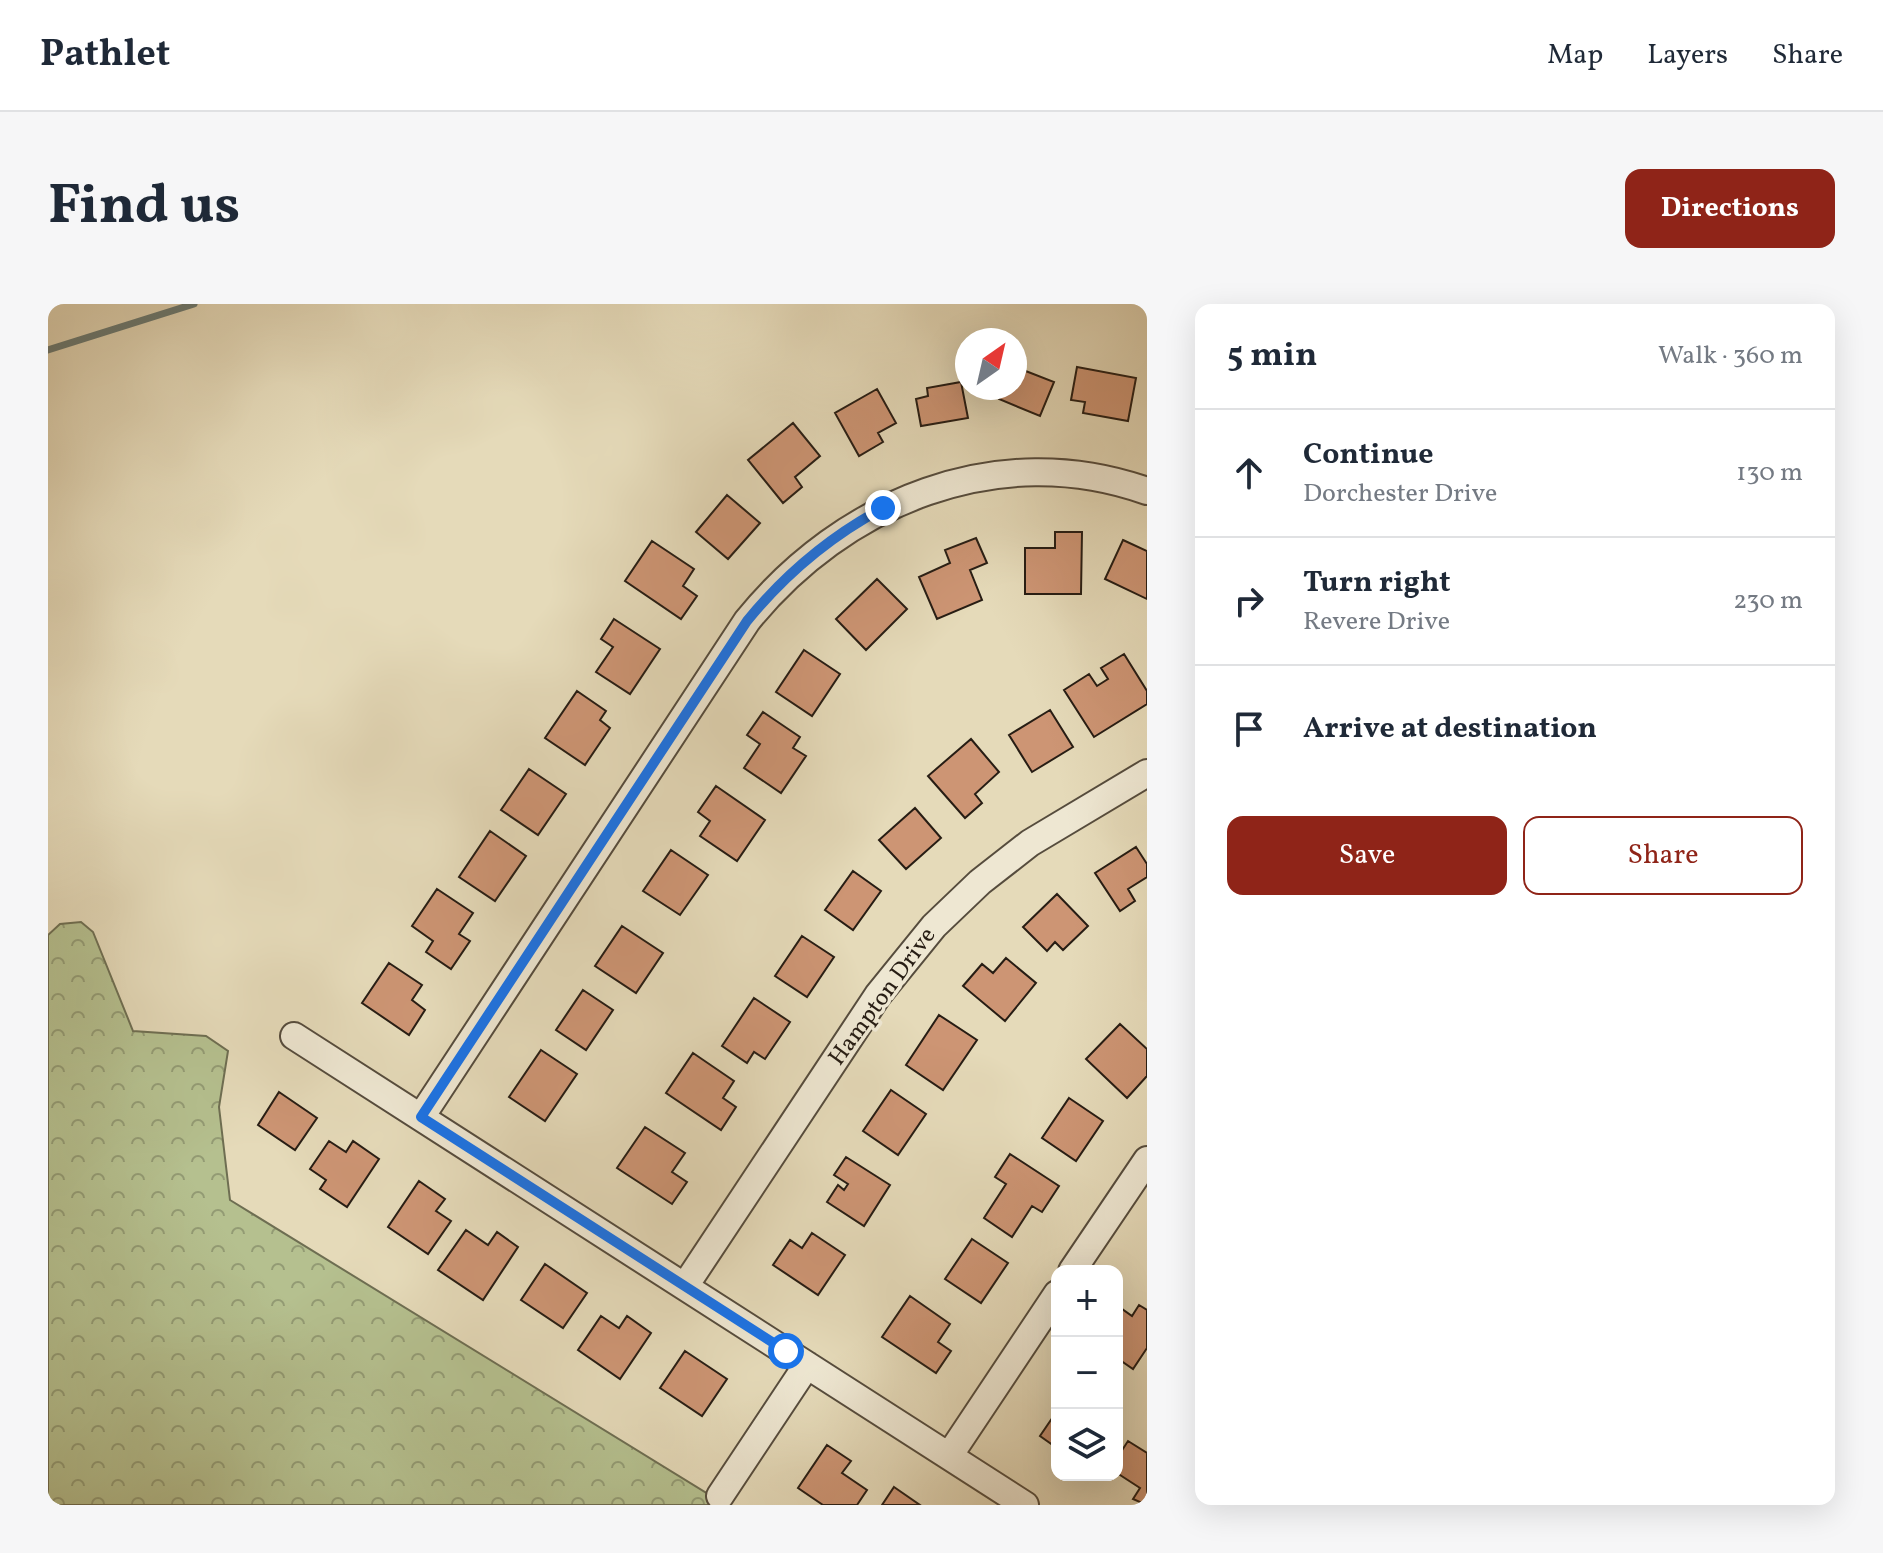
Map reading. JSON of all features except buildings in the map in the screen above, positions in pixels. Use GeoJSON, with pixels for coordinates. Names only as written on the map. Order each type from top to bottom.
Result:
{"type":"FeatureCollection","features":[{"type":"Feature","properties":{"kind":"street"},"geometry":{"type":"LineString","coordinates":[[421,1117],[747,621],[794,569],[824,544],[883,508],[937,487],[975,478],[1062,473],[1147,491]]}},
{"type":"Feature","properties":{"kind":"street","name":"Hampton Drive"},"geometry":{"type":"LineString","coordinates":[[685,1286],[878,995],[934,926],[980,882],[1030,843],[1147,773]]}},
{"type":"Feature","properties":{"kind":"street"},"geometry":{"type":"LineString","coordinates":[[294,1036],[1025,1505]]}},
{"type":"Feature","properties":{"kind":"street"},"geometry":{"type":"LineString","coordinates":[[1076,1265],[1147,1160]]}},
{"type":"Feature","properties":{"kind":"street"},"geometry":{"type":"LineString","coordinates":[[949,1456],[1051,1303]]}},
{"type":"Feature","properties":{"kind":"street"},"geometry":{"type":"LineString","coordinates":[[720,1496],[807,1365]]}},
{"type":"Feature","properties":{"kind":"green space"},"geometry":{"type":"Polygon","coordinates":[[[81,922],[93,932],[133,1031],[206,1036],[228,1051],[219,1107],[230,1200],[726,1505],[48,1505],[48,935],[60,924],[81,922]]]}},
{"type":"Feature","properties":{"kind":"waterway"},"geometry":{"type":"LineString","coordinates":[[48,350],[194,304]]}},
{"type":"Feature","properties":{"kind":"route"},"geometry":{"type":"LineString","coordinates":[[786,1351],[421,1117],[747,621],[794,569],[824,544],[883,508]]}}]}
